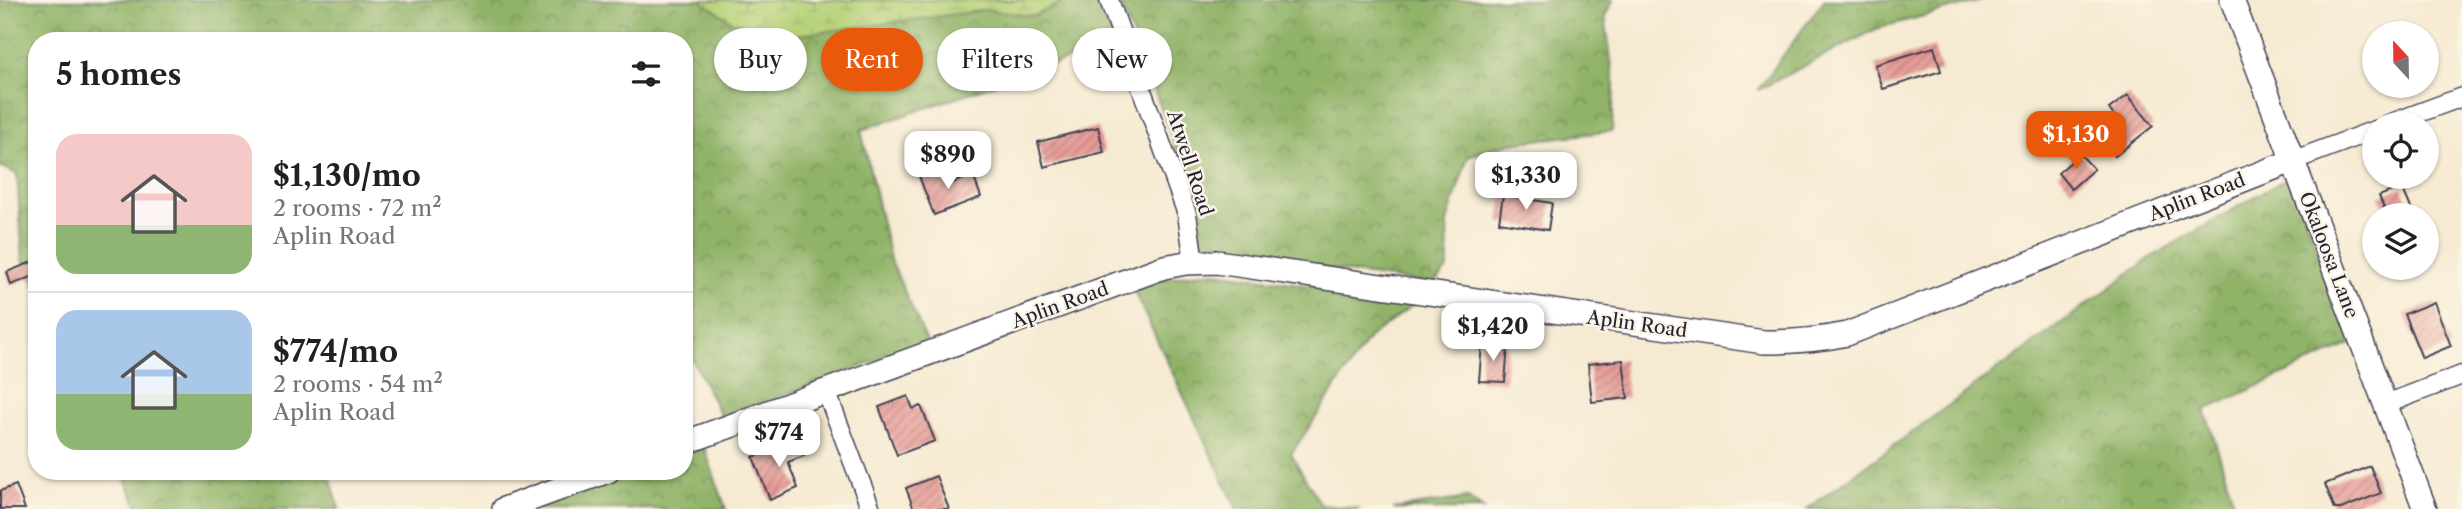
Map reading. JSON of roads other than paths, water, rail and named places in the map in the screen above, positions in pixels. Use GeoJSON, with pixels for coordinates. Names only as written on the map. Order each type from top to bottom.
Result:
{"type":"FeatureCollection","features":[{"type":"Feature","properties":{"kind":"street","name":"Atwell Road"},"geometry":{"type":"LineString","coordinates":[[1109,0],[1184,203],[1194,262]]}},
{"type":"Feature","properties":{"kind":"street","name":"Okaloosa Lane"},"geometry":{"type":"LineString","coordinates":[[2232,0],[2425,509]]}},
{"type":"Feature","properties":{"kind":"street"},"geometry":{"type":"LineString","coordinates":[[2421,112],[2462,97]]}},
{"type":"Feature","properties":{"kind":"street","name":"Aplin Road"},"geometry":{"type":"LineString","coordinates":[[693,440],[1164,267],[1194,262],[1217,262],[1750,340],[1798,342],[1847,334],[2362,135]]}},
{"type":"Feature","properties":{"kind":"street"},"geometry":{"type":"LineString","coordinates":[[2386,404],[2462,375]]}},
{"type":"Feature","properties":{"kind":"street"},"geometry":{"type":"LineString","coordinates":[[826,391],[871,509]]}},
{"type":"Feature","properties":{"kind":"street"},"geometry":{"type":"LineString","coordinates":[[504,509],[583,480]]}}]}
